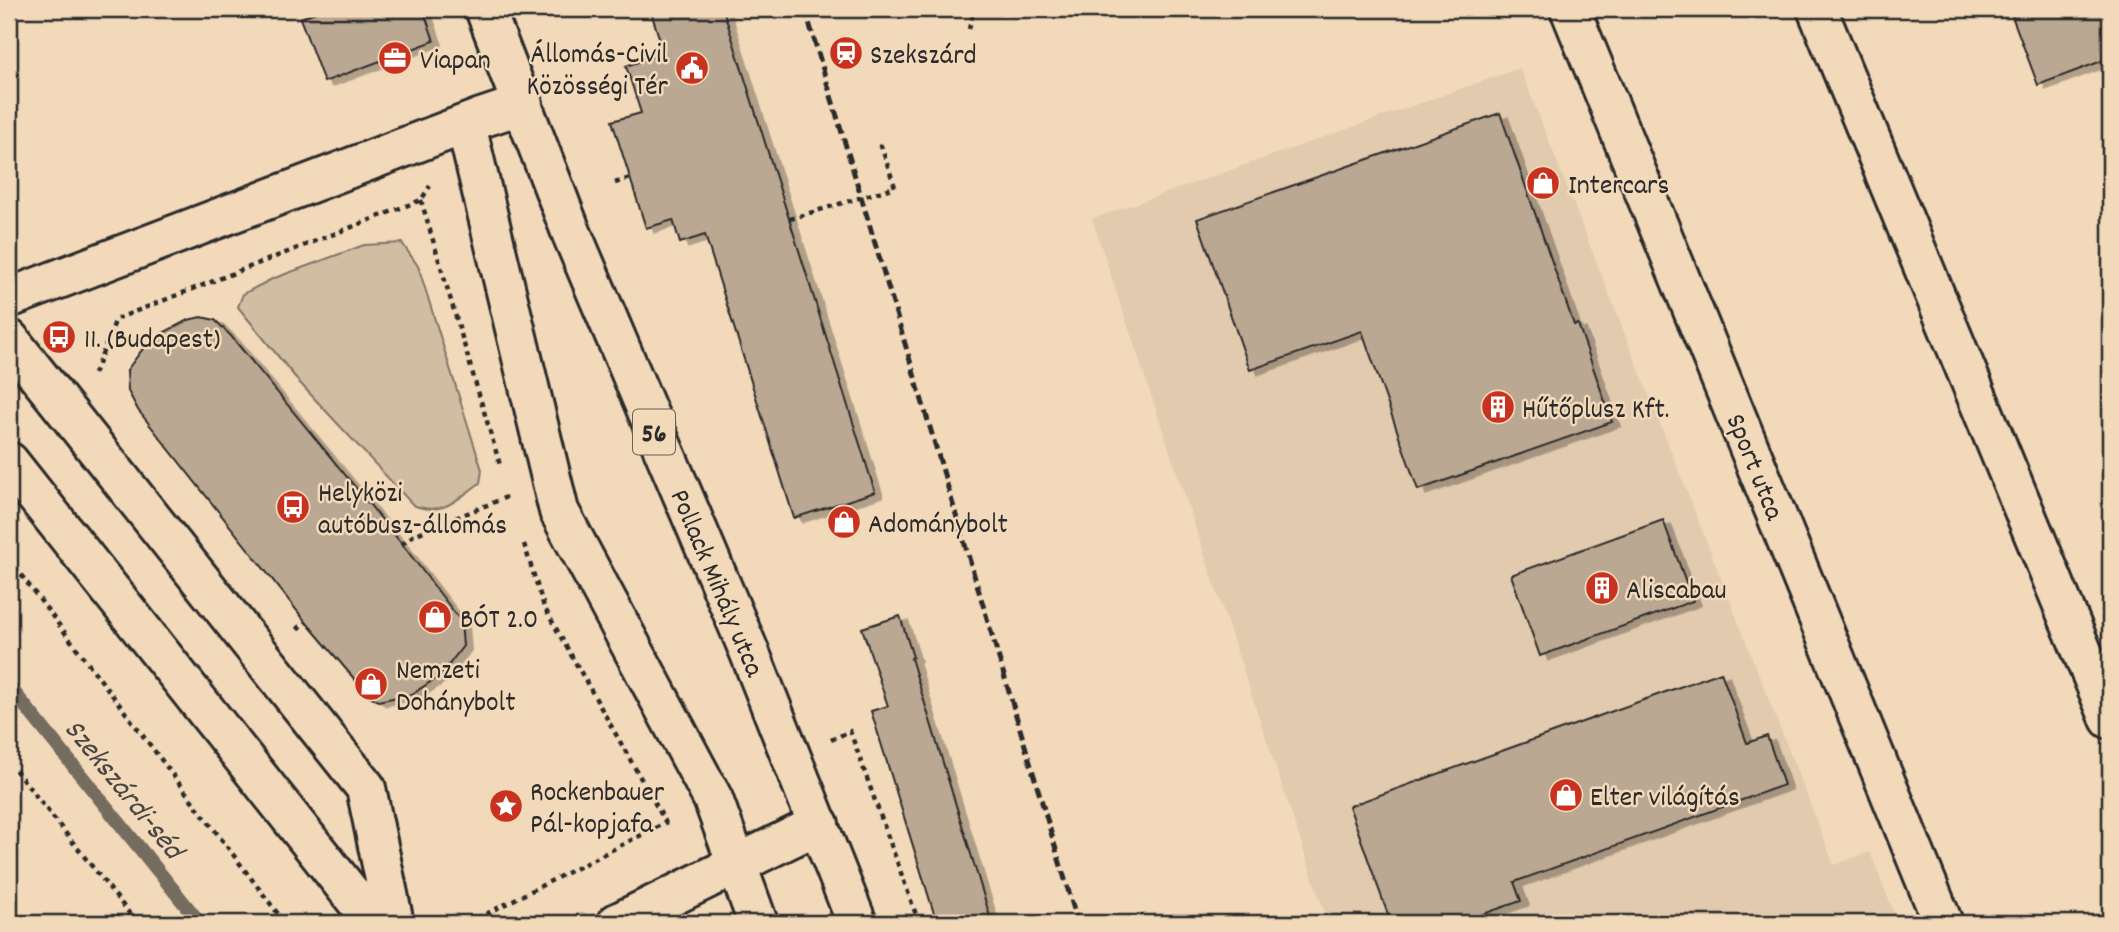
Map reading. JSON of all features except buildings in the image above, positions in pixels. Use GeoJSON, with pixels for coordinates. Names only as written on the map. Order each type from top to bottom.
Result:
{"type":"FeatureCollection","features":[{"type":"Feature","properties":{"kind":"main road","name":"Pollack Mihály utca"},"geometry":{"type":"LineString","coordinates":[[485,9],[571,232],[749,651],[856,923]]}},
{"type":"Feature","properties":{"kind":"main road","name":"Sport utca"},"geometry":{"type":"LineString","coordinates":[[1570,9],[1943,923]]}},
{"type":"Feature","properties":{"kind":"main road"},"geometry":{"type":"LineString","coordinates":[[1817,9],[2110,719]]}},
{"type":"Feature","properties":{"kind":"main road"},"geometry":{"type":"LineString","coordinates":[[9,298],[523,104]]}},
{"type":"Feature","properties":{"kind":"main road"},"geometry":{"type":"LineString","coordinates":[[466,125],[559,511],[713,799],[758,923]]}},
{"type":"Feature","properties":{"kind":"main road"},"geometry":{"type":"LineString","coordinates":[[9,339],[366,788],[394,923]]}},
{"type":"Feature","properties":{"kind":"main road"},"geometry":{"type":"LineString","coordinates":[[9,461],[374,923]]}},
{"type":"Feature","properties":{"kind":"main road"},"geometry":{"type":"LineString","coordinates":[[617,923],[819,824]]}},
{"type":"Feature","properties":{"kind":"path"},"geometry":{"type":"LineString","coordinates":[[969,29],[974,9]]}},
{"type":"Feature","properties":{"kind":"path"},"geometry":{"type":"LineString","coordinates":[[790,219],[895,187],[880,143]]}},
{"type":"Feature","properties":{"kind":"path"},"geometry":{"type":"LineString","coordinates":[[615,183],[630,178]]}},
{"type":"Feature","properties":{"kind":"path"},"geometry":{"type":"LineString","coordinates":[[94,374],[116,319],[421,200]]}},
{"type":"Feature","properties":{"kind":"path"},"geometry":{"type":"LineString","coordinates":[[402,544],[414,535],[509,496]]}},
{"type":"Feature","properties":{"kind":"path"},"geometry":{"type":"LineString","coordinates":[[9,559],[285,923]]}},
{"type":"Feature","properties":{"kind":"path"},"geometry":{"type":"LineString","coordinates":[[296,630],[306,622]]}},
{"type":"Feature","properties":{"kind":"path"},"geometry":{"type":"LineString","coordinates":[[850,732],[919,923]]}},
{"type":"Feature","properties":{"kind":"path"},"geometry":{"type":"LineString","coordinates":[[9,762],[137,923]]}},
{"type":"Feature","properties":{"kind":"path"},"geometry":{"type":"LineString","coordinates":[[468,923],[666,823]]}},
{"type":"Feature","properties":{"kind":"shaded area"},"geometry":{"type":"Polygon","coordinates":[[[1520,68],[1834,865],[1870,852],[1898,923],[1328,923],[1092,219],[1520,68]]]}},
{"type":"Feature","properties":{"kind":"shaded area"},"geometry":{"type":"Polygon","coordinates":[[[402,243],[418,266],[482,470],[480,483],[441,508],[413,505],[300,383],[238,307],[243,294],[272,279],[364,245],[402,243]]]}},
{"type":"Feature","properties":{"kind":"waterway","name":"Szekszárdi-séd"},"geometry":{"type":"LineString","coordinates":[[9,686],[200,923]]}},
{"type":"Feature","properties":{"kind":"railway"},"geometry":{"type":"LineString","coordinates":[[805,9],[1078,923]]}},
{"type":"Feature","properties":{"kind":"place","name":"Szekszárd"},"geometry":{"type":"Point","coordinates":[846,53]}},
{"type":"Feature","properties":{"kind":"place","name":"Viapan"},"geometry":{"type":"Point","coordinates":[395,58]}},
{"type":"Feature","properties":{"kind":"place","name":"Állomás-Civil Közösségi Tér"},"geometry":{"type":"Point","coordinates":[692,68]}},
{"type":"Feature","properties":{"kind":"place","name":"Intercars"},"geometry":{"type":"Point","coordinates":[1543,183]}},
{"type":"Feature","properties":{"kind":"place","name":"11. (Budapest)"},"geometry":{"type":"Point","coordinates":[59,337]}},
{"type":"Feature","properties":{"kind":"place","name":"Hűtőplusz Kft."},"geometry":{"type":"Point","coordinates":[1498,407]}},
{"type":"Feature","properties":{"kind":"place","name":"Helyközi autóbusz-állomás"},"geometry":{"type":"Point","coordinates":[293,507]}},
{"type":"Feature","properties":{"kind":"place","name":"Adománybolt"},"geometry":{"type":"Point","coordinates":[844,522]}},
{"type":"Feature","properties":{"kind":"place","name":"Aliscabau"},"geometry":{"type":"Point","coordinates":[1602,588]}},
{"type":"Feature","properties":{"kind":"place","name":"BÓT 2.0"},"geometry":{"type":"Point","coordinates":[435,617]}},
{"type":"Feature","properties":{"kind":"place","name":"Nemzeti Dohánybolt"},"geometry":{"type":"Point","coordinates":[371,684]}},
{"type":"Feature","properties":{"kind":"place","name":"Elter világítás"},"geometry":{"type":"Point","coordinates":[1566,795]}},
{"type":"Feature","properties":{"kind":"place","name":"Rockenbauer Pál-kopjafa"},"geometry":{"type":"Point","coordinates":[506,806]}}]}
